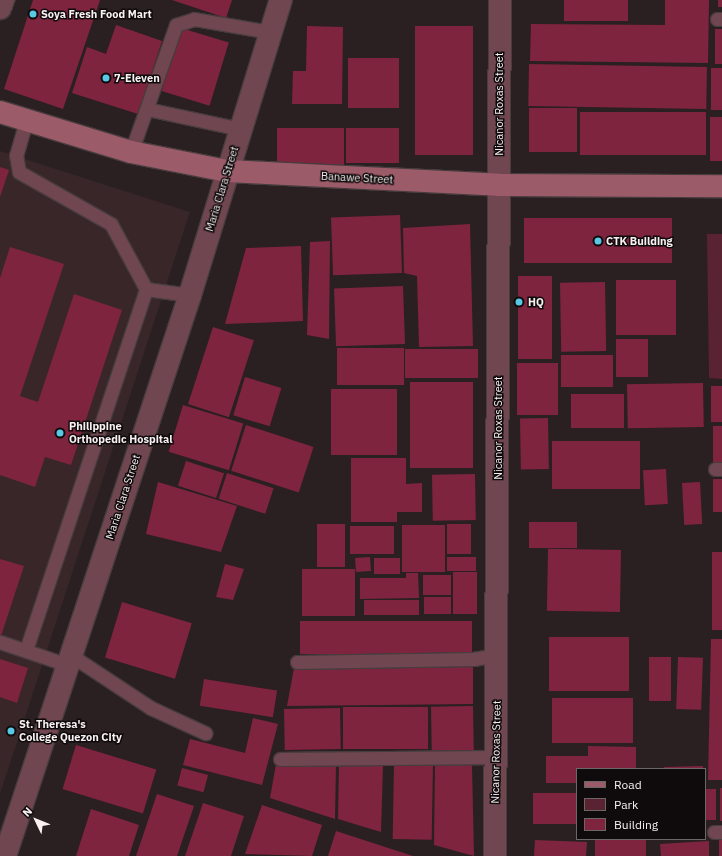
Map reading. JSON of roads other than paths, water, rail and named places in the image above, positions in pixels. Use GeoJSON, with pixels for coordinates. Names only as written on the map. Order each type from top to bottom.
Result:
{"type":"FeatureCollection","features":[{"type":"Feature","properties":{"kind":"main road","name":"Banawe Street"},"geometry":{"type":"LineString","coordinates":[[0,112],[131,152],[227,171],[499,186],[722,186]]}},
{"type":"Feature","properties":{"kind":"street"},"geometry":{"type":"LineString","coordinates":[[0,8],[3,0]]}},
{"type":"Feature","properties":{"kind":"street","name":"Maria Clara Street"},"geometry":{"type":"LineString","coordinates":[[5,856],[190,295],[281,0]]}},
{"type":"Feature","properties":{"kind":"street","name":"Nicanor Roxas Street"},"geometry":{"type":"LineString","coordinates":[[495,856],[498,655],[500,0]]}},
{"type":"Feature","properties":{"kind":"lane"},"geometry":{"type":"LineString","coordinates":[[131,152],[176,25],[183,21],[270,32]]}},
{"type":"Feature","properties":{"kind":"lane"},"geometry":{"type":"LineString","coordinates":[[147,109],[240,129]]}},
{"type":"Feature","properties":{"kind":"lane"},"geometry":{"type":"LineString","coordinates":[[26,121],[16,155],[19,172],[111,224],[146,289],[26,650]]}},
{"type":"Feature","properties":{"kind":"lane"},"geometry":{"type":"LineString","coordinates":[[146,289],[190,295]]}},
{"type":"Feature","properties":{"kind":"lane"},"geometry":{"type":"LineString","coordinates":[[0,642],[26,650],[70,660],[151,708],[205,733]]}},
{"type":"Feature","properties":{"kind":"lane"},"geometry":{"type":"LineString","coordinates":[[296,662],[473,659],[498,655]]}},
{"type":"Feature","properties":{"kind":"lane"},"geometry":{"type":"LineString","coordinates":[[280,759],[496,757]]}},
{"type":"Feature","properties":{"kind":"place","name":"Soya Fresh Food Mart"},"geometry":{"type":"Point","coordinates":[33,14]}},
{"type":"Feature","properties":{"kind":"place","name":"7-Eleven"},"geometry":{"type":"Point","coordinates":[106,78]}},
{"type":"Feature","properties":{"kind":"place","name":"CTK Building"},"geometry":{"type":"Point","coordinates":[598,241]}},
{"type":"Feature","properties":{"kind":"place","name":"HQ"},"geometry":{"type":"Point","coordinates":[519,302]}},
{"type":"Feature","properties":{"kind":"place","name":"Philippine Orthopedic Hospital"},"geometry":{"type":"Point","coordinates":[60,433]}},
{"type":"Feature","properties":{"kind":"place","name":"St. Theresa's College Quezon City"},"geometry":{"type":"Point","coordinates":[11,731]}}]}
